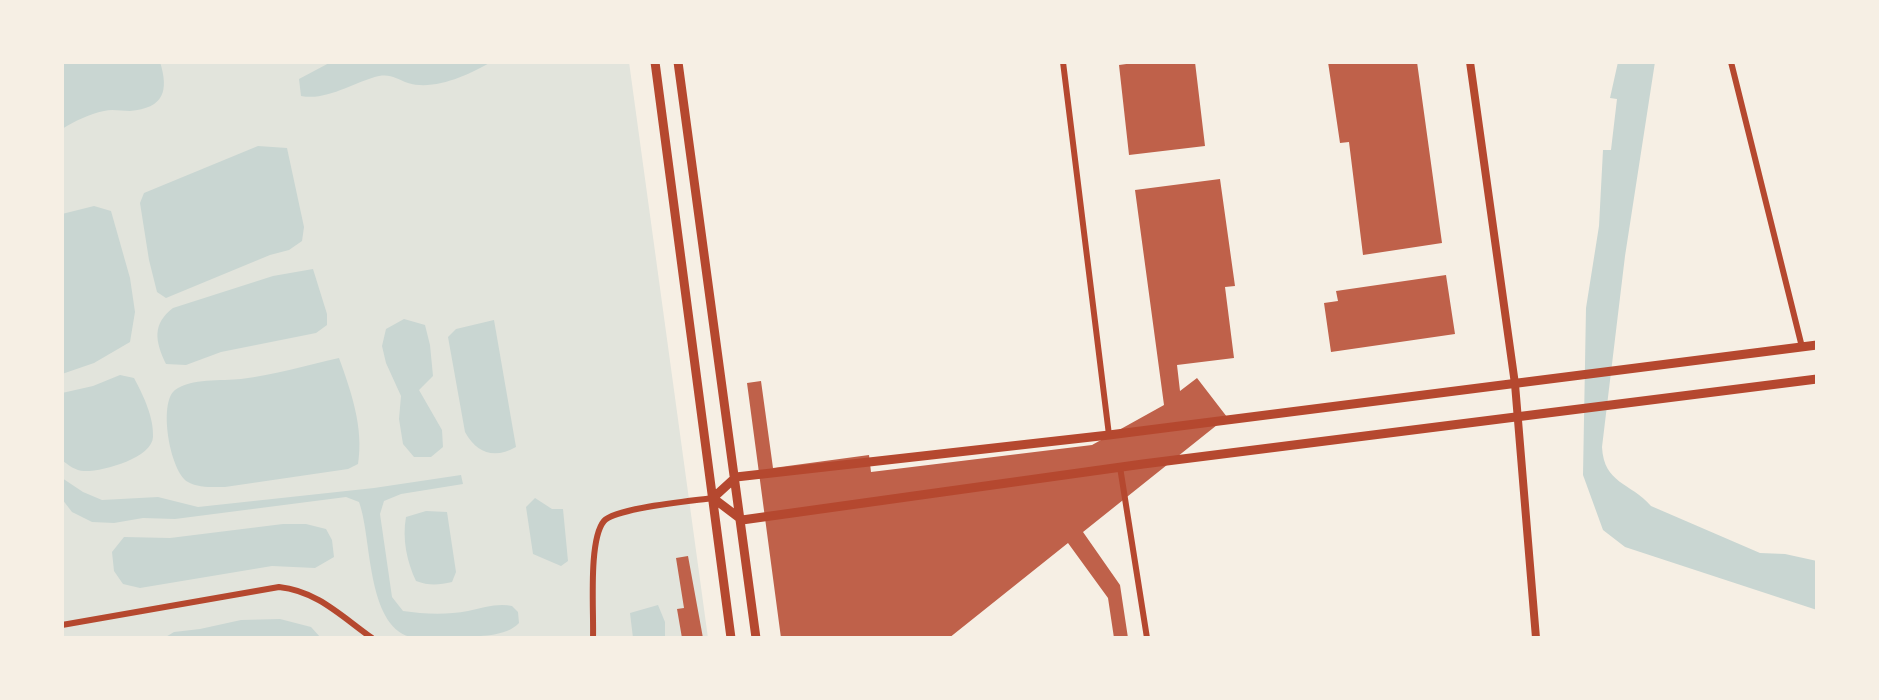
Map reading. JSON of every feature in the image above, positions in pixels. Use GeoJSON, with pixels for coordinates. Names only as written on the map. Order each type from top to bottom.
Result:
{"type":"FeatureCollection","features":[{"type":"Feature","properties":{"kind":"main road"},"geometry":{"type":"LineString","coordinates":[[655,62],[731,638]]}},
{"type":"Feature","properties":{"kind":"main road"},"geometry":{"type":"LineString","coordinates":[[678,62],[756,638]]}},
{"type":"Feature","properties":{"kind":"main road"},"geometry":{"type":"LineString","coordinates":[[713,498],[736,477],[1109,435],[1817,345]]}},
{"type":"Feature","properties":{"kind":"main road"},"geometry":{"type":"LineString","coordinates":[[713,498],[742,520],[1120,467],[1817,379]]}},
{"type":"Feature","properties":{"kind":"street"},"geometry":{"type":"LineString","coordinates":[[1063,62],[1109,435]]}},
{"type":"Feature","properties":{"kind":"street"},"geometry":{"type":"LineString","coordinates":[[1470,62],[1515,384],[1536,638]]}},
{"type":"Feature","properties":{"kind":"street"},"geometry":{"type":"LineString","coordinates":[[1731,62],[1802,347]]}},
{"type":"Feature","properties":{"kind":"street"},"geometry":{"type":"LineString","coordinates":[[1120,467],[1147,638]]}},
{"type":"Feature","properties":{"kind":"street"},"geometry":{"type":"LineString","coordinates":[[593,638],[596,534],[605,519],[625,511],[713,498]]}},
{"type":"Feature","properties":{"kind":"street"},"geometry":{"type":"LineString","coordinates":[[62,625],[279,587],[299,589],[323,600],[372,638]]}},
{"type":"Feature","properties":{"kind":"shaded area"},"geometry":{"type":"Polygon","coordinates":[[[62,62],[629,62],[708,638],[62,638],[62,62]]]}},
{"type":"Feature","properties":{"kind":"shaded area"},"geometry":{"type":"Polygon","coordinates":[[[62,62],[160,62],[164,81],[161,96],[157,102],[141,109],[98,112],[62,129],[62,62]]]}},
{"type":"Feature","properties":{"kind":"shaded area"},"geometry":{"type":"Polygon","coordinates":[[[331,62],[491,62],[462,76],[429,85],[383,76],[321,96],[301,96],[299,79],[331,62]]]}},
{"type":"Feature","properties":{"kind":"shaded area"},"geometry":{"type":"Polygon","coordinates":[[[1618,62],[1655,62],[1625,256],[1602,447],[1604,459],[1613,476],[1651,506],[1760,553],[1785,554],[1817,561],[1817,610],[1625,547],[1603,530],[1583,475],[1586,308],[1599,226],[1603,150],[1611,150],[1617,99],[1610,98],[1618,62]]]}},
{"type":"Feature","properties":{"kind":"shaded area"},"geometry":{"type":"Polygon","coordinates":[[[258,146],[287,148],[304,227],[302,241],[289,250],[166,298],[157,292],[149,260],[140,203],[144,193],[258,146]]]}},
{"type":"Feature","properties":{"kind":"shaded area"},"geometry":{"type":"Polygon","coordinates":[[[94,206],[111,211],[130,278],[135,312],[130,342],[94,363],[62,374],[62,214],[94,206]]]}},
{"type":"Feature","properties":{"kind":"shaded area"},"geometry":{"type":"Polygon","coordinates":[[[313,269],[327,314],[327,325],[316,333],[221,352],[186,365],[166,364],[158,333],[162,320],[173,308],[273,276],[313,269]]]}},
{"type":"Feature","properties":{"kind":"shaded area"},"geometry":{"type":"Polygon","coordinates":[[[404,319],[425,325],[430,345],[433,376],[419,390],[442,430],[443,447],[431,457],[414,457],[403,444],[399,419],[401,396],[382,346],[386,329],[404,319]]]}},
{"type":"Feature","properties":{"kind":"shaded area"},"geometry":{"type":"Polygon","coordinates":[[[494,320],[516,447],[501,453],[481,450],[465,432],[448,337],[456,329],[494,320]]]}},
{"type":"Feature","properties":{"kind":"shaded area"},"geometry":{"type":"Polygon","coordinates":[[[339,358],[358,423],[358,464],[348,469],[225,487],[196,485],[182,476],[168,437],[167,408],[175,390],[198,382],[253,377],[339,358]]]}},
{"type":"Feature","properties":{"kind":"shaded area"},"geometry":{"type":"Polygon","coordinates":[[[120,375],[134,378],[144,399],[153,429],[150,445],[135,457],[113,466],[92,471],[75,469],[62,460],[62,393],[93,386],[120,375]]]}},
{"type":"Feature","properties":{"kind":"shaded area"},"geometry":{"type":"Polygon","coordinates":[[[461,475],[463,484],[401,494],[384,501],[380,514],[392,597],[403,611],[419,613],[452,613],[495,605],[512,606],[518,612],[519,623],[507,631],[483,636],[422,639],[410,637],[396,629],[385,615],[378,598],[359,502],[346,497],[175,519],[143,518],[114,523],[92,522],[72,512],[62,499],[62,478],[102,500],[158,497],[198,507],[461,475]]]}},
{"type":"Feature","properties":{"kind":"shaded area"},"geometry":{"type":"Polygon","coordinates":[[[535,498],[552,509],[563,509],[568,561],[561,566],[533,554],[526,507],[535,498]]]}},
{"type":"Feature","properties":{"kind":"shaded area"},"geometry":{"type":"Polygon","coordinates":[[[426,511],[447,512],[456,572],[452,582],[425,584],[416,581],[413,574],[405,542],[406,517],[426,511]]]}},
{"type":"Feature","properties":{"kind":"shaded area"},"geometry":{"type":"Polygon","coordinates":[[[306,524],[326,529],[332,540],[334,557],[315,568],[272,566],[140,588],[123,584],[114,571],[112,552],[124,537],[170,538],[306,524]]]}},
{"type":"Feature","properties":{"kind":"shaded area"},"geometry":{"type":"Polygon","coordinates":[[[658,605],[665,622],[665,638],[633,638],[630,613],[658,605]]]}},
{"type":"Feature","properties":{"kind":"shaded area"},"geometry":{"type":"Polygon","coordinates":[[[280,619],[311,627],[321,638],[164,638],[174,632],[241,620],[280,619]]]}},
{"type":"Feature","properties":{"kind":"building"},"geometry":{"type":"Polygon","coordinates":[[[1195,62],[1205,146],[1129,155],[1119,65],[1195,62]]]}},
{"type":"Feature","properties":{"kind":"building"},"geometry":{"type":"Polygon","coordinates":[[[1328,62],[1417,62],[1442,243],[1363,255],[1349,142],[1340,143],[1328,62]]]}},
{"type":"Feature","properties":{"kind":"building"},"geometry":{"type":"Polygon","coordinates":[[[1220,179],[1235,286],[1225,287],[1234,358],[1177,365],[1180,391],[1197,378],[1227,417],[1083,532],[1120,585],[1128,638],[1114,638],[1108,598],[1068,543],[949,638],[781,638],[747,383],[761,381],[773,468],[869,455],[871,472],[1092,445],[1164,405],[1135,190],[1220,179]]]}},
{"type":"Feature","properties":{"kind":"building"},"geometry":{"type":"Polygon","coordinates":[[[1446,275],[1455,334],[1331,352],[1324,303],[1338,301],[1336,291],[1446,275]]]}},
{"type":"Feature","properties":{"kind":"building"},"geometry":{"type":"Polygon","coordinates":[[[688,556],[703,638],[682,638],[677,609],[684,608],[676,558],[688,556]]]}}]}
